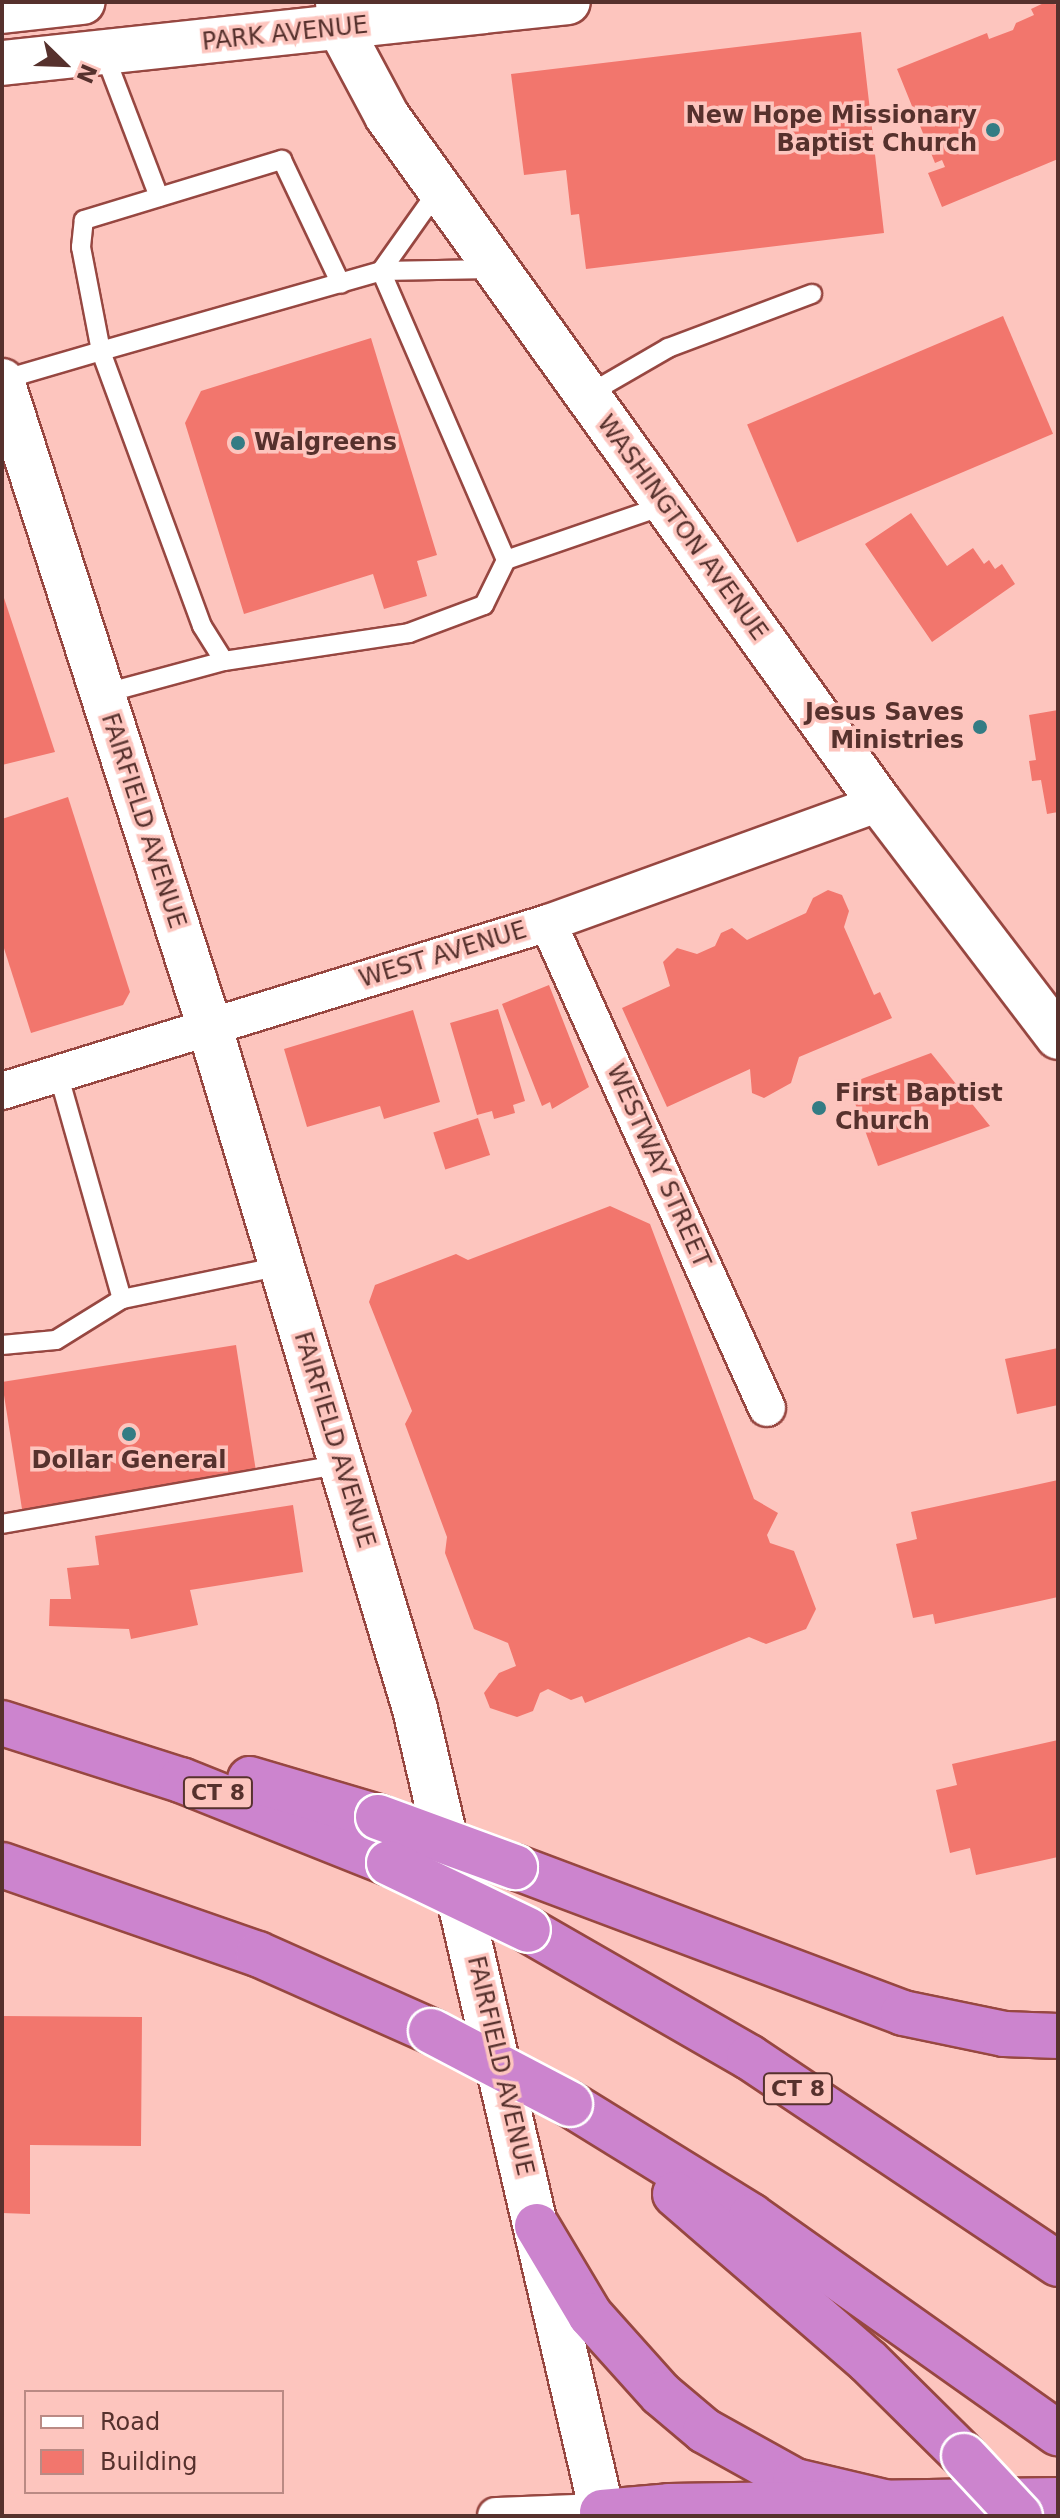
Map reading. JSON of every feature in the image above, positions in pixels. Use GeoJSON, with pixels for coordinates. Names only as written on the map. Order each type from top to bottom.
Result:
{"type":"FeatureCollection","features":[{"type":"Feature","properties":{"kind":"highway","name":"CT 8"},"geometry":{"type":"LineString","coordinates":[[2,1723],[247,1804],[389,1863],[528,1930],[749,2057],[1058,2264]]}},
{"type":"Feature","properties":{"kind":"highway"},"geometry":{"type":"LineString","coordinates":[[43,1735],[187,1763],[378,1817],[903,2013],[1004,2034],[1058,2036]]}},
{"type":"Feature","properties":{"kind":"highway"},"geometry":{"type":"LineString","coordinates":[[2,1865],[258,1954],[431,2031],[570,2104],[751,2216],[1058,2433]]}},
{"type":"Feature","properties":{"kind":"highway"},"geometry":{"type":"LineString","coordinates":[[570,2104],[812,2311],[964,2456],[1020,2516]]}},
{"type":"Feature","properties":{"kind":"highway"},"geometry":{"type":"LineString","coordinates":[[537,2226],[590,2315],[661,2394],[705,2431],[795,2481],[892,2504]]}},
{"type":"Feature","properties":{"kind":"highway"},"geometry":{"type":"LineString","coordinates":[[603,2514],[1058,2500]]}},
{"type":"Feature","properties":{"kind":"main road"},"geometry":{"type":"LineString","coordinates":[[2,11],[82,2]]}},
{"type":"Feature","properties":{"kind":"main road","name":"PARK AVENUE"},"geometry":{"type":"LineString","coordinates":[[2,63],[104,53],[339,15],[568,2]]}},
{"type":"Feature","properties":{"kind":"main road","name":"WASHINGTON AVENUE"},"geometry":{"type":"LineString","coordinates":[[339,15],[387,116],[880,803],[1058,1037]]}},
{"type":"Feature","properties":{"kind":"main road","name":"FAIRFIELD AVENUE"},"geometry":{"type":"LineString","coordinates":[[2,380],[209,1025],[415,1709],[603,2514]]}},
{"type":"Feature","properties":{"kind":"street","name":"WEST AVENUE"},"geometry":{"type":"LineString","coordinates":[[2,1091],[548,923],[880,803]]}},
{"type":"Feature","properties":{"kind":"street","name":"WESTWAY STREET"},"geometry":{"type":"LineString","coordinates":[[548,923],[767,1408]]}},
{"type":"Feature","properties":{"kind":"street"},"geometry":{"type":"LineString","coordinates":[[496,2516],[603,2514]]}},
{"type":"Feature","properties":{"kind":"lane"},"geometry":{"type":"LineString","coordinates":[[104,53],[159,197]]}},
{"type":"Feature","properties":{"kind":"lane"},"geometry":{"type":"LineString","coordinates":[[224,661],[202,626],[101,351],[81,247],[84,220],[282,160],[341,284]]}},
{"type":"Feature","properties":{"kind":"lane"},"geometry":{"type":"LineString","coordinates":[[381,271],[439,189]]}},
{"type":"Feature","properties":{"kind":"lane"},"geometry":{"type":"LineString","coordinates":[[2,380],[381,271],[496,269]]}},
{"type":"Feature","properties":{"kind":"lane"},"geometry":{"type":"LineString","coordinates":[[381,271],[506,560]]}},
{"type":"Feature","properties":{"kind":"lane"},"geometry":{"type":"LineString","coordinates":[[587,395],[668,348],[812,294]]}},
{"type":"Feature","properties":{"kind":"lane"},"geometry":{"type":"LineString","coordinates":[[102,694],[224,661],[409,633],[484,605],[506,560],[666,505]]}},
{"type":"Feature","properties":{"kind":"lane"},"geometry":{"type":"LineString","coordinates":[[58,1073],[122,1299]]}},
{"type":"Feature","properties":{"kind":"lane"},"geometry":{"type":"LineString","coordinates":[[2,1345],[56,1340],[122,1299],[282,1266]]}},
{"type":"Feature","properties":{"kind":"lane"},"geometry":{"type":"LineString","coordinates":[[2,1524],[342,1464]]}},
{"type":"Feature","properties":{"kind":"building"},"geometry":{"type":"Polygon","coordinates":[[[1046,2],[1058,5],[1058,159],[942,207],[928,173],[945,167],[942,160],[935,163],[897,69],[987,33],[989,39],[1013,30],[1016,23],[1034,15],[1031,9],[1046,2]]]}},
{"type":"Feature","properties":{"kind":"building"},"geometry":{"type":"Polygon","coordinates":[[[861,32],[884,233],[586,269],[579,214],[571,215],[566,170],[524,175],[511,74],[861,32]]]}},
{"type":"Feature","properties":{"kind":"building"},"geometry":{"type":"Polygon","coordinates":[[[1003,316],[1053,434],[797,542],[747,425],[1003,316]]]}},
{"type":"Feature","properties":{"kind":"building","name":"Walgreens"},"geometry":{"type":"Polygon","coordinates":[[[371,338],[437,555],[417,561],[427,596],[384,609],[373,574],[244,614],[185,423],[201,391],[371,338]]]}},
{"type":"Feature","properties":{"kind":"building"},"geometry":{"type":"Polygon","coordinates":[[[911,513],[947,566],[973,548],[984,564],[989,560],[995,569],[1002,564],[1015,584],[932,642],[865,544],[911,513]]]}},
{"type":"Feature","properties":{"kind":"building"},"geometry":{"type":"Polygon","coordinates":[[[2,592],[55,752],[2,765],[2,592]]]}},
{"type":"Feature","properties":{"kind":"building"},"geometry":{"type":"Polygon","coordinates":[[[1058,710],[1058,812],[1047,814],[1041,780],[1032,781],[1029,761],[1036,760],[1029,715],[1058,710]]]}},
{"type":"Feature","properties":{"kind":"building"},"geometry":{"type":"Polygon","coordinates":[[[68,797],[130,992],[123,1005],[31,1033],[2,942],[2,819],[68,797]]]}},
{"type":"Feature","properties":{"kind":"building"},"geometry":{"type":"Polygon","coordinates":[[[828,890],[842,895],[849,911],[844,927],[874,995],[880,992],[892,1018],[799,1057],[791,1083],[764,1098],[752,1093],[750,1069],[667,1107],[622,1008],[670,986],[663,962],[677,948],[697,954],[715,946],[721,933],[732,928],[747,940],[806,913],[813,898],[828,890]]]}},
{"type":"Feature","properties":{"kind":"building"},"geometry":{"type":"Polygon","coordinates":[[[549,985],[589,1087],[552,1109],[550,1102],[542,1106],[502,1004],[549,985]]]}},
{"type":"Feature","properties":{"kind":"building"},"geometry":{"type":"Polygon","coordinates":[[[498,1009],[525,1101],[513,1105],[515,1113],[494,1119],[492,1111],[477,1115],[450,1023],[498,1009]]]}},
{"type":"Feature","properties":{"kind":"building"},"geometry":{"type":"Polygon","coordinates":[[[413,1010],[440,1102],[384,1119],[380,1106],[307,1127],[284,1049],[413,1010]]]}},
{"type":"Feature","properties":{"kind":"building"},"geometry":{"type":"Polygon","coordinates":[[[931,1053],[990,1126],[878,1166],[848,1084],[931,1053]]]}},
{"type":"Feature","properties":{"kind":"building"},"geometry":{"type":"Polygon","coordinates":[[[478,1118],[490,1155],[445,1170],[433,1133],[478,1118]]]}},
{"type":"Feature","properties":{"kind":"building"},"geometry":{"type":"Polygon","coordinates":[[[610,1206],[650,1224],[754,1499],[778,1513],[767,1535],[770,1543],[794,1551],[816,1609],[806,1629],[766,1644],[749,1637],[585,1703],[582,1696],[571,1700],[548,1689],[540,1693],[533,1711],[517,1717],[490,1708],[484,1693],[499,1673],[516,1666],[508,1643],[474,1629],[445,1553],[447,1537],[405,1424],[412,1411],[369,1302],[375,1285],[456,1254],[468,1260],[610,1206]]]}},
{"type":"Feature","properties":{"kind":"building","name":"Dollar General"},"geometry":{"type":"Polygon","coordinates":[[[236,1345],[257,1476],[23,1513],[2,1382],[236,1345]]]}},
{"type":"Feature","properties":{"kind":"building"},"geometry":{"type":"Polygon","coordinates":[[[1058,1348],[1058,1405],[1017,1414],[1005,1359],[1058,1348]]]}},
{"type":"Feature","properties":{"kind":"building"},"geometry":{"type":"Polygon","coordinates":[[[1058,1480],[1058,1597],[935,1624],[933,1614],[913,1618],[896,1544],[917,1539],[911,1512],[1058,1480]]]}},
{"type":"Feature","properties":{"kind":"building"},"geometry":{"type":"Polygon","coordinates":[[[293,1505],[303,1572],[190,1590],[198,1625],[131,1639],[129,1629],[49,1626],[50,1599],[71,1599],[67,1568],[99,1565],[95,1536],[293,1505]]]}},
{"type":"Feature","properties":{"kind":"building"},"geometry":{"type":"Polygon","coordinates":[[[1058,1740],[1058,1857],[976,1875],[970,1848],[950,1853],[936,1790],[957,1785],[952,1764],[1058,1740]]]}},
{"type":"Feature","properties":{"kind":"building"},"geometry":{"type":"Polygon","coordinates":[[[2,2016],[142,2017],[141,2146],[30,2145],[30,2214],[2,2213],[2,2016]]]}},
{"type":"Feature","properties":{"kind":"place","name":"New Hope Missionary Baptist Church"},"geometry":{"type":"Point","coordinates":[993,130]}},
{"type":"Feature","properties":{"kind":"place","name":"Walgreens"},"geometry":{"type":"Point","coordinates":[238,443]}},
{"type":"Feature","properties":{"kind":"place","name":"Jesus Saves Ministries"},"geometry":{"type":"Point","coordinates":[980,727]}},
{"type":"Feature","properties":{"kind":"place","name":"First Baptist Church"},"geometry":{"type":"Point","coordinates":[819,1108]}},
{"type":"Feature","properties":{"kind":"place","name":"Dollar General"},"geometry":{"type":"Point","coordinates":[129,1434]}}]}
